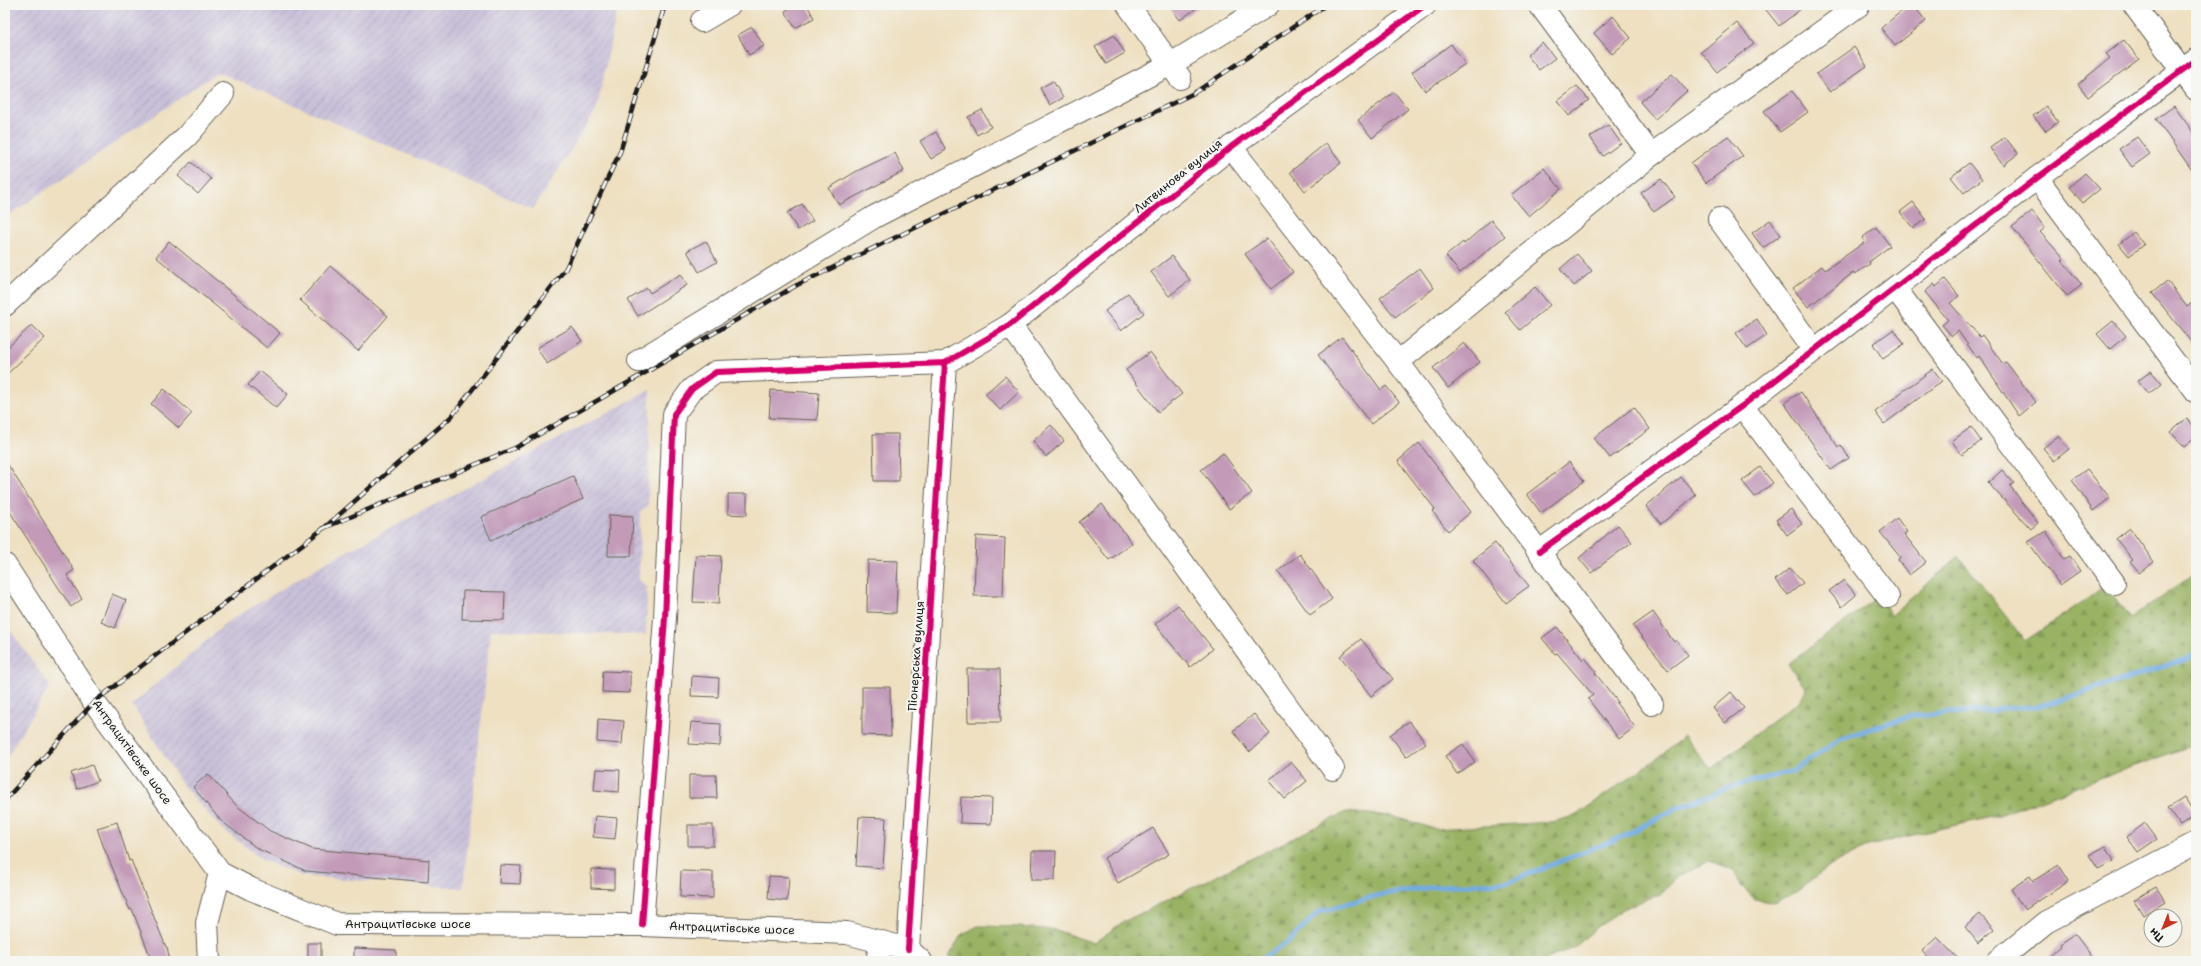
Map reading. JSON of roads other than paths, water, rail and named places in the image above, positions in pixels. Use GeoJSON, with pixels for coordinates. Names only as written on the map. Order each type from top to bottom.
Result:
{"type":"FeatureCollection","features":[{"type":"Feature","properties":{"kind":"street"},"geometry":{"type":"LineString","coordinates":[[702,21],[729,5]]}},
{"type":"Feature","properties":{"kind":"street"},"geometry":{"type":"LineString","coordinates":[[1128,5],[1175,71]]}},
{"type":"Feature","properties":{"kind":"street"},"geometry":{"type":"LineString","coordinates":[[639,362],[874,217],[1175,71],[1268,5]]}},
{"type":"Feature","properties":{"kind":"street","name":"Литвинова вулиця"},"geometry":{"type":"LineString","coordinates":[[945,363],[1010,325],[1231,147],[1425,5]]}},
{"type":"Feature","properties":{"kind":"street"},"geometry":{"type":"LineString","coordinates":[[1540,5],[1651,155]]}},
{"type":"Feature","properties":{"kind":"street"},"geometry":{"type":"LineString","coordinates":[[1398,362],[1651,155],[1859,5]]}},
{"type":"Feature","properties":{"kind":"street"},"geometry":{"type":"LineString","coordinates":[[2134,5],[2188,65],[2196,89]]}},
{"type":"Feature","properties":{"kind":"street"},"geometry":{"type":"LineString","coordinates":[[1540,551],[1742,406],[2037,178],[2188,65]]}},
{"type":"Feature","properties":{"kind":"street"},"geometry":{"type":"LineString","coordinates":[[5,305],[187,136],[223,94]]}},
{"type":"Feature","properties":{"kind":"street"},"geometry":{"type":"LineString","coordinates":[[1231,147],[1398,362],[1540,551],[1652,704]]}},
{"type":"Feature","properties":{"kind":"street"},"geometry":{"type":"LineString","coordinates":[[2037,178],[2196,391]]}},
{"type":"Feature","properties":{"kind":"street"},"geometry":{"type":"LineString","coordinates":[[1719,219],[1814,350]]}},
{"type":"Feature","properties":{"kind":"street"},"geometry":{"type":"LineString","coordinates":[[1895,288],[2114,583]]}},
{"type":"Feature","properties":{"kind":"street"},"geometry":{"type":"LineString","coordinates":[[1010,325],[1333,769]]}},
{"type":"Feature","properties":{"kind":"street"},"geometry":{"type":"LineString","coordinates":[[642,925],[665,618],[674,414],[692,389],[716,372],[945,363]]}},
{"type":"Feature","properties":{"kind":"street","name":"Піонерська вулиця"},"geometry":{"type":"LineString","coordinates":[[915,955],[945,363]]}},
{"type":"Feature","properties":{"kind":"street"},"geometry":{"type":"LineString","coordinates":[[1742,406],[1888,597]]}},
{"type":"Feature","properties":{"kind":"street","name":"Антрацитівське шосе"},"geometry":{"type":"LineString","coordinates":[[5,565],[94,702],[220,873],[252,889],[337,924],[642,925],[847,933],[879,951],[915,955]]}},
{"type":"Feature","properties":{"kind":"street"},"geometry":{"type":"LineString","coordinates":[[1998,961],[2046,922],[2196,843]]}},
{"type":"Feature","properties":{"kind":"street"},"geometry":{"type":"LineString","coordinates":[[210,961],[206,923],[220,873]]}},
{"type":"Feature","properties":{"kind":"waterway"},"geometry":{"type":"LineString","coordinates":[[1258,961],[1290,941],[1318,912],[1379,895],[1441,886],[1508,882],[1622,837],[1675,809],[1730,787],[1791,772],[1842,738],[1910,716],[2041,706],[2196,656]]}},
{"type":"Feature","properties":{"kind":"railway"},"geometry":{"type":"LineString","coordinates":[[5,800],[94,702],[324,528],[452,416],[566,268],[620,152],[665,5]]}},
{"type":"Feature","properties":{"kind":"railway"},"geometry":{"type":"LineString","coordinates":[[324,528],[517,447],[797,285],[1194,93],[1326,5]]}}]}
